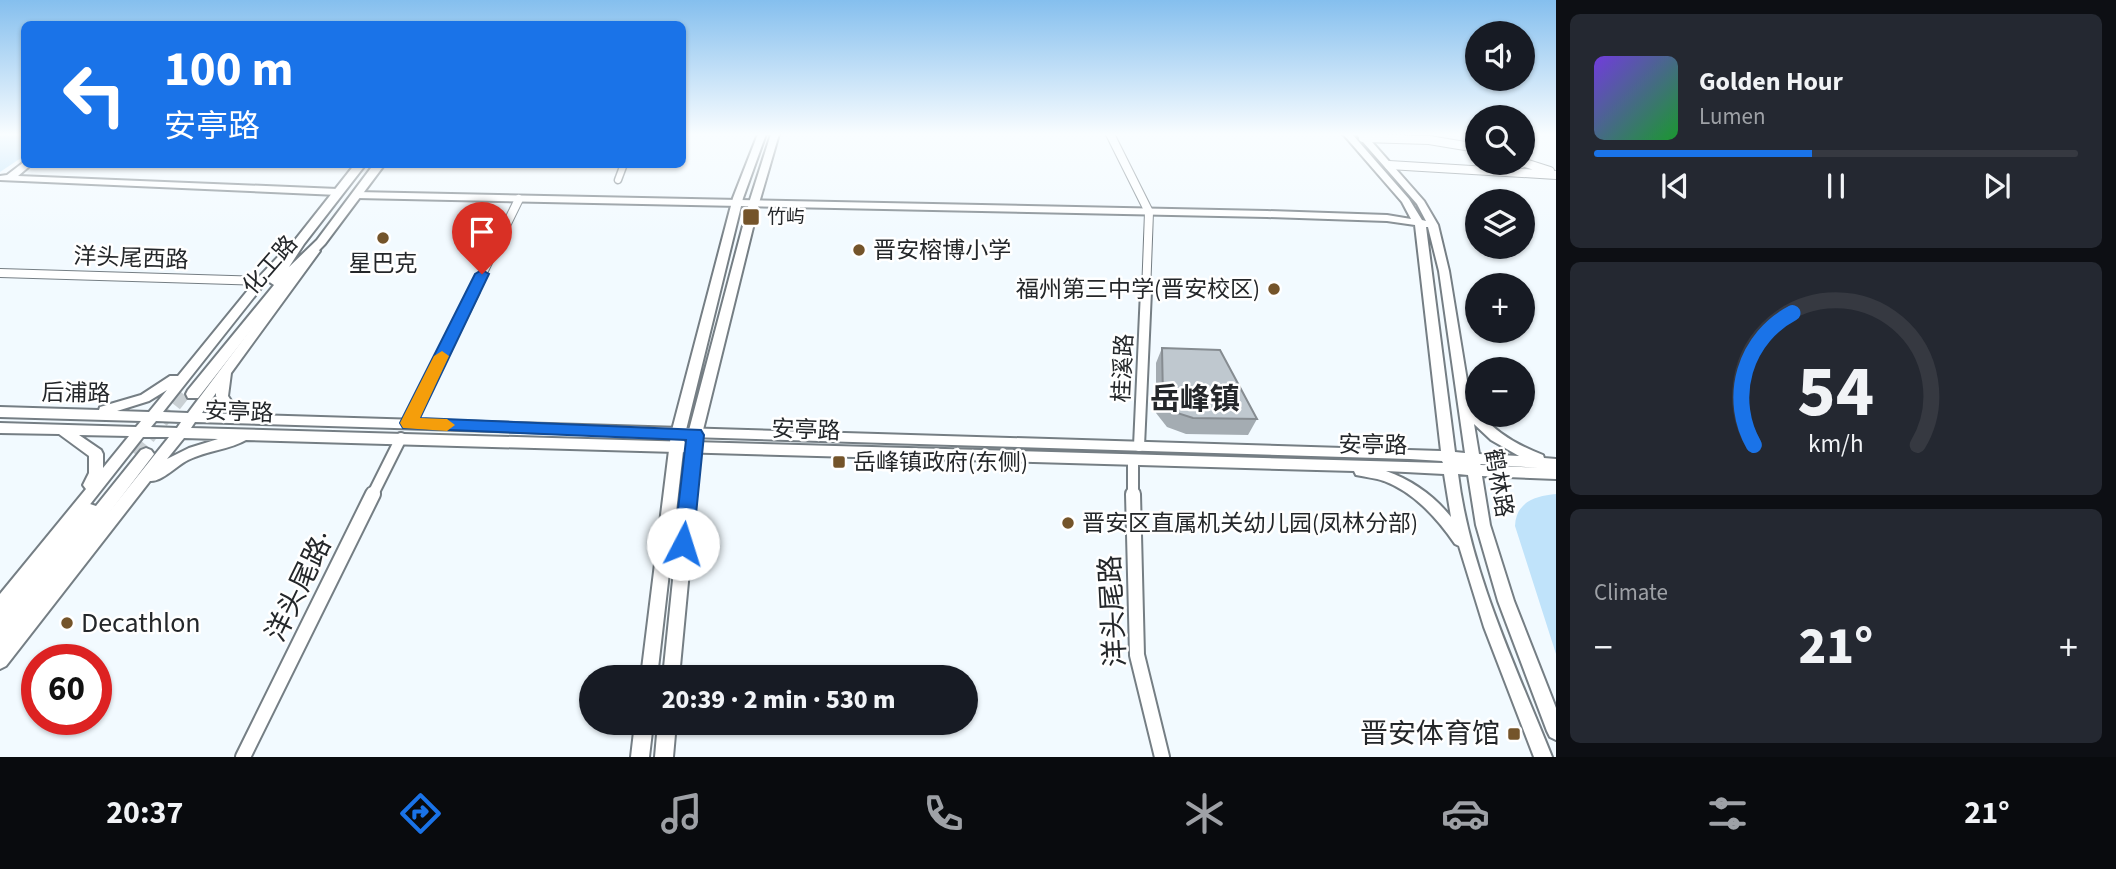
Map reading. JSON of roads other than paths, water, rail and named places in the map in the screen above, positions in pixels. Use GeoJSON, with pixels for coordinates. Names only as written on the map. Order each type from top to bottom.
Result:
{"type":"FeatureCollection","features":[{"type":"Feature","properties":{"kind":"highway","name":"化工路"},"geometry":{"type":"LineString","coordinates":[[356,169],[299,242],[278,276],[188,394],[287,276],[321,242],[377,169]]}},
{"type":"Feature","properties":{"kind":"highway"},"geometry":{"type":"LineString","coordinates":[[0,622],[141,454],[0,641]]}},
{"type":"Feature","properties":{"kind":"main road"},"geometry":{"type":"LineString","coordinates":[[650,665],[677,440],[738,200],[749,169]]}},
{"type":"Feature","properties":{"kind":"main road"},"geometry":{"type":"LineString","coordinates":[[672,665],[694,441],[764,169]]}},
{"type":"Feature","properties":{"kind":"main road"},"geometry":{"type":"LineString","coordinates":[[1380,169],[1425,221]]}},
{"type":"Feature","properties":{"kind":"main road","name":"鹤林路"},"geometry":{"type":"LineString","coordinates":[[1394,169],[1421,202],[1425,221],[1444,271],[1483,525],[1494,565],[1556,731]]}},
{"type":"Feature","properties":{"kind":"main road"},"geometry":{"type":"LineString","coordinates":[[6,178],[339,191]]}},
{"type":"Feature","properties":{"kind":"main road"},"geometry":{"type":"LineString","coordinates":[[359,193],[519,199],[738,200]]}},
{"type":"Feature","properties":{"kind":"main road"},"geometry":{"type":"LineString","coordinates":[[359,193],[1148,210],[1425,221]]}},
{"type":"Feature","properties":{"kind":"main road","name":"鹤林路"},"geometry":{"type":"LineString","coordinates":[[1425,221],[1423,237],[1450,462],[1466,551],[1479,593],[1543,757]]}},
{"type":"Feature","properties":{"kind":"main road"},"geometry":{"type":"LineString","coordinates":[[0,606],[200,355],[261,281],[299,242]]}},
{"type":"Feature","properties":{"kind":"main road"},"geometry":{"type":"LineString","coordinates":[[0,661],[181,432],[321,242]]}},
{"type":"Feature","properties":{"kind":"main road"},"geometry":{"type":"LineString","coordinates":[[74,414],[109,409],[145,398],[167,386],[200,355]]}},
{"type":"Feature","properties":{"kind":"main road"},"geometry":{"type":"LineString","coordinates":[[229,367],[222,396],[228,405],[245,415],[270,419]]}},
{"type":"Feature","properties":{"kind":"main road"},"geometry":{"type":"LineString","coordinates":[[1462,396],[1490,433],[1514,449],[1553,467]]}},
{"type":"Feature","properties":{"kind":"main road","name":"后浦路"},"geometry":{"type":"LineString","coordinates":[[0,412],[151,416]]}},
{"type":"Feature","properties":{"kind":"main road","name":"安亭路"},"geometry":{"type":"LineString","coordinates":[[151,416],[408,423],[694,441],[1133,460],[1263,463],[1450,462]]}},
{"type":"Feature","properties":{"kind":"main road","name":"后浦路"},"geometry":{"type":"LineString","coordinates":[[0,428],[139,431]]}},
{"type":"Feature","properties":{"kind":"main road"},"geometry":{"type":"LineString","coordinates":[[61,429],[96,454],[96,473],[78,506]]}},
{"type":"Feature","properties":{"kind":"main road","name":"安亭路"},"geometry":{"type":"LineString","coordinates":[[139,431],[401,438],[677,440]]}},
{"type":"Feature","properties":{"kind":"main road"},"geometry":{"type":"LineString","coordinates":[[122,506],[164,467],[178,458],[208,446],[260,434]]}},
{"type":"Feature","properties":{"kind":"main road","name":"安亭路"},"geometry":{"type":"LineString","coordinates":[[694,441],[1139,446],[1553,467]]}},
{"type":"Feature","properties":{"kind":"main road"},"geometry":{"type":"LineString","coordinates":[[1263,463],[1283,468],[1365,471],[1396,481],[1432,504],[1466,551]]}},
{"type":"Feature","properties":{"kind":"main road"},"geometry":{"type":"LineString","coordinates":[[640,757],[643,735]]}},
{"type":"Feature","properties":{"kind":"main road"},"geometry":{"type":"LineString","coordinates":[[664,757],[666,735]]}},
{"type":"Feature","properties":{"kind":"street"},"geometry":{"type":"LineString","coordinates":[[618,180],[622,169]]}},
{"type":"Feature","properties":{"kind":"street","name":"桂溪路"},"geometry":{"type":"LineString","coordinates":[[1128,169],[1148,210],[1139,446]]}},
{"type":"Feature","properties":{"kind":"street"},"geometry":{"type":"LineString","coordinates":[[1470,169],[1556,174]]}},
{"type":"Feature","properties":{"kind":"street"},"geometry":{"type":"LineString","coordinates":[[408,423],[519,199]]}},
{"type":"Feature","properties":{"kind":"street","name":"洋头尾西路"},"geometry":{"type":"LineString","coordinates":[[0,273],[261,281]]}},
{"type":"Feature","properties":{"kind":"street","name":"洋头尾路·"},"geometry":{"type":"LineString","coordinates":[[243,757],[401,438]]}},
{"type":"Feature","properties":{"kind":"street","name":"洋头尾路"},"geometry":{"type":"LineString","coordinates":[[1133,460],[1137,655],[1162,757]]}},
{"type":"Feature","properties":{"kind":"tunnel"},"geometry":{"type":"LineString","coordinates":[[135,454],[184,393]]}},
{"type":"Feature","properties":{"kind":"place","name":"竹屿"},"geometry":{"type":"Point","coordinates":[751,217]}},
{"type":"Feature","properties":{"kind":"place","name":"星巴克"},"geometry":{"type":"Point","coordinates":[383,238]}},
{"type":"Feature","properties":{"kind":"place","name":"晋安榕博小学"},"geometry":{"type":"Point","coordinates":[859,250]}},
{"type":"Feature","properties":{"kind":"place","name":"福州第三中学(晋安校区)"},"geometry":{"type":"Point","coordinates":[1274,289]}},
{"type":"Feature","properties":{"kind":"place","name":"岳峰镇政府(东侧)"},"geometry":{"type":"Point","coordinates":[839,462]}},
{"type":"Feature","properties":{"kind":"place","name":"晋安区直属机关幼儿园(凤林分部)"},"geometry":{"type":"Point","coordinates":[1068,523]}},
{"type":"Feature","properties":{"kind":"place","name":"Decathlon"},"geometry":{"type":"Point","coordinates":[67,623]}},
{"type":"Feature","properties":{"kind":"place","name":"晋安体育馆"},"geometry":{"type":"Point","coordinates":[1514,734]}},
{"type":"Feature","properties":{"kind":"district","name":"岳峰镇"},"geometry":{"type":"Point","coordinates":[1195,399]}}]}
